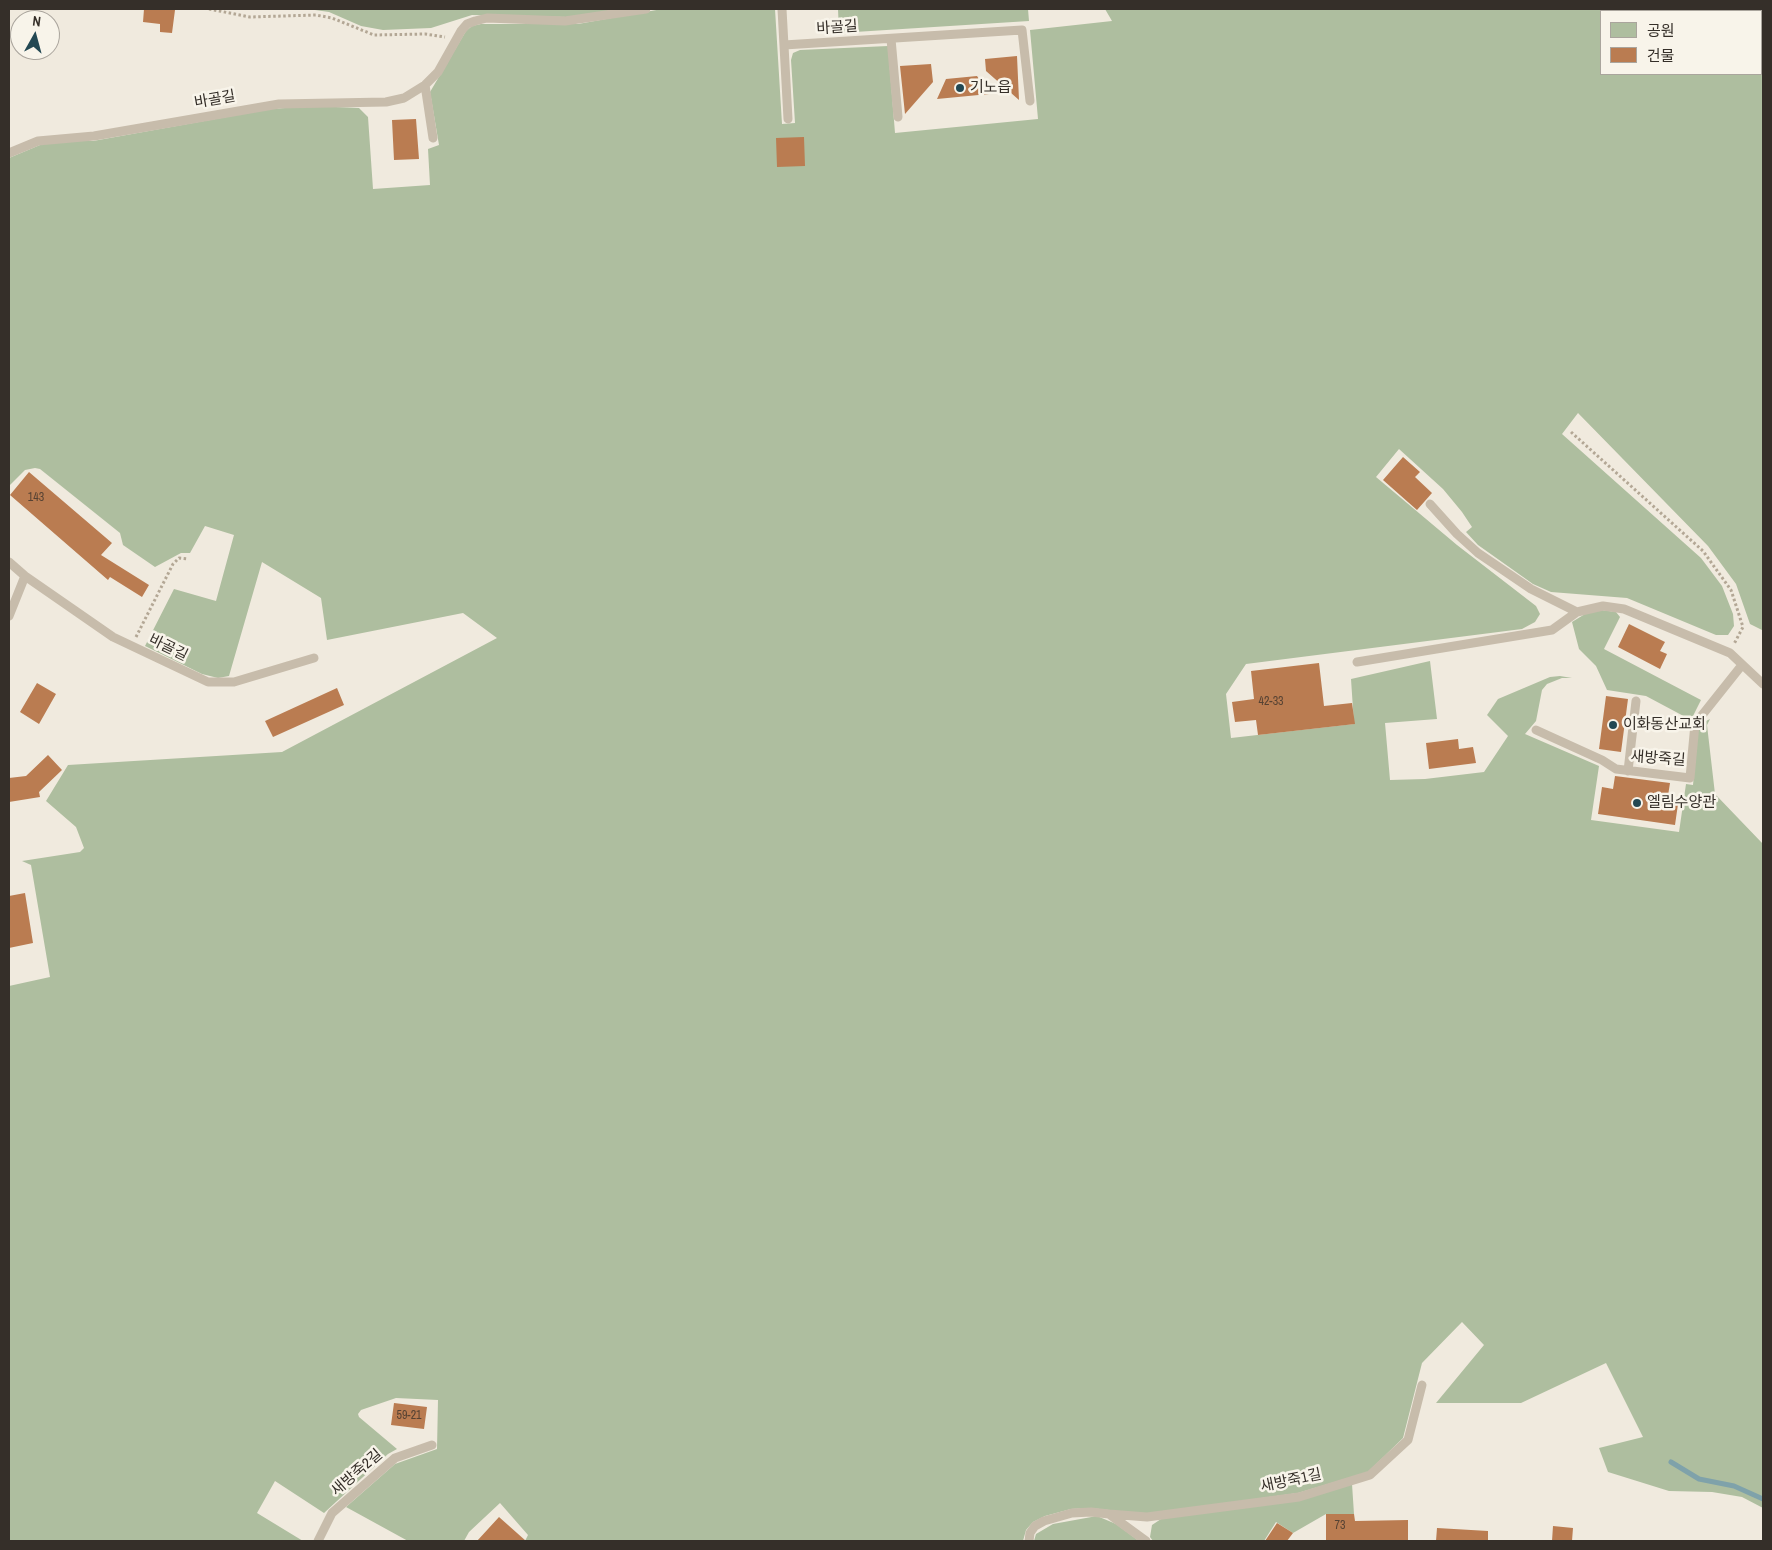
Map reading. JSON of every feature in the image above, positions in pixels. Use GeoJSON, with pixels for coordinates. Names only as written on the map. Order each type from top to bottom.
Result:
{"type":"FeatureCollection","features":[{"type":"Feature","properties":{"kind":"lane","name":"바골길"},"geometry":{"type":"LineString","coordinates":[[11,152],[38,141],[94,136],[279,104],[386,102],[404,98],[425,86],[438,72],[467,24],[487,18],[565,21],[646,9]]}},
{"type":"Feature","properties":{"kind":"lane"},"geometry":{"type":"LineString","coordinates":[[782,9],[788,119]]}},
{"type":"Feature","properties":{"kind":"lane","name":"바골길"},"geometry":{"type":"LineString","coordinates":[[784,46],[1022,30],[1030,101]]}},
{"type":"Feature","properties":{"kind":"lane"},"geometry":{"type":"LineString","coordinates":[[891,39],[898,117]]}},
{"type":"Feature","properties":{"kind":"lane"},"geometry":{"type":"LineString","coordinates":[[425,86],[433,138]]}},
{"type":"Feature","properties":{"kind":"lane"},"geometry":{"type":"LineString","coordinates":[[1430,504],[1457,534],[1478,553],[1531,588],[1577,612]]}},
{"type":"Feature","properties":{"kind":"lane","name":"바골길"},"geometry":{"type":"LineString","coordinates":[[9,562],[25,576],[98,628],[196,677],[217,684],[234,682],[314,658]]}},
{"type":"Feature","properties":{"kind":"lane"},"geometry":{"type":"LineString","coordinates":[[9,616],[25,576]]}},
{"type":"Feature","properties":{"kind":"lane"},"geometry":{"type":"LineString","coordinates":[[1357,662],[1552,630],[1577,612],[1603,606],[1624,609],[1730,653],[1763,684]]}},
{"type":"Feature","properties":{"kind":"lane","name":"새방죽길"},"geometry":{"type":"LineString","coordinates":[[1536,730],[1602,760],[1616,769],[1690,778],[1695,724],[1742,664]]}},
{"type":"Feature","properties":{"kind":"lane"},"geometry":{"type":"LineString","coordinates":[[1628,771],[1636,701]]}},
{"type":"Feature","properties":{"kind":"lane","name":"새방죽1길"},"geometry":{"type":"LineString","coordinates":[[1029,1541],[1030,1533],[1044,1520],[1072,1513],[1147,1517],[1299,1497],[1370,1475],[1408,1440],[1422,1385]]}},
{"type":"Feature","properties":{"kind":"lane","name":"새방죽2길"},"geometry":{"type":"LineString","coordinates":[[318,1541],[332,1513],[395,1458],[432,1445]]}},
{"type":"Feature","properties":{"kind":"lane"},"geometry":{"type":"LineString","coordinates":[[1109,1514],[1146,1541]]}},
{"type":"Feature","properties":{"kind":"path"},"geometry":{"type":"LineString","coordinates":[[209,9],[250,17],[316,15],[332,18],[374,36],[425,34],[442,36],[455,42]]}},
{"type":"Feature","properties":{"kind":"path"},"geometry":{"type":"LineString","coordinates":[[1571,432],[1703,550],[1731,590],[1743,627],[1730,653]]}},
{"type":"Feature","properties":{"kind":"path"},"geometry":{"type":"LineString","coordinates":[[132,646],[173,564],[179,558],[188,559]]}},
{"type":"Feature","properties":{"kind":"green space"},"geometry":{"type":"Polygon","coordinates":[[[308,9],[625,9],[566,17],[472,15],[431,28],[383,30],[361,26],[329,12],[308,9]]]}},
{"type":"Feature","properties":{"kind":"green space"},"geometry":{"type":"Polygon","coordinates":[[[662,9],[775,9],[782,124],[795,123],[791,60],[793,53],[800,50],[888,46],[895,133],[1038,119],[1030,30],[1112,21],[1105,9],[1763,9],[1762,630],[1750,624],[1736,584],[1708,546],[1578,413],[1562,434],[1701,558],[1722,586],[1733,614],[1734,626],[1728,635],[1716,635],[1627,598],[1551,592],[1533,584],[1478,545],[1466,532],[1472,527],[1462,512],[1443,489],[1399,449],[1376,477],[1457,545],[1536,606],[1540,614],[1535,622],[1522,629],[1246,664],[1226,694],[1231,738],[1354,724],[1351,679],[1430,661],[1437,719],[1385,723],[1390,780],[1425,779],[1484,772],[1508,736],[1487,715],[1498,699],[1550,677],[1572,678],[1562,678],[1547,684],[1542,690],[1536,721],[1525,734],[1599,766],[1591,820],[1679,832],[1686,784],[1693,785],[1698,729],[1700,724],[1710,719],[1707,725],[1715,794],[1763,844],[1763,1508],[1742,1497],[1712,1492],[1669,1491],[1608,1472],[1599,1448],[1643,1437],[1606,1363],[1521,1403],[1436,1403],[1484,1345],[1462,1322],[1422,1363],[1403,1438],[1368,1472],[1298,1493],[1146,1514],[1090,1508],[1071,1509],[1045,1516],[1033,1522],[1026,1530],[1023,1541],[525,1541],[528,1535],[500,1503],[469,1532],[464,1541],[408,1541],[346,1507],[395,1464],[437,1449],[438,1400],[396,1398],[361,1410],[358,1414],[359,1417],[397,1449],[388,1454],[324,1513],[275,1481],[257,1513],[303,1541],[9,1541],[9,986],[50,977],[31,865],[22,861],[80,852],[84,848],[76,827],[46,801],[68,765],[282,752],[497,638],[463,613],[327,640],[321,598],[262,562],[229,676],[218,678],[202,674],[145,646],[174,589],[216,601],[234,535],[205,526],[190,553],[181,553],[155,567],[123,545],[120,533],[40,469],[25,470],[9,486],[9,158],[40,145],[63,140],[93,141],[271,109],[313,106],[359,108],[368,117],[373,189],[430,185],[428,149],[439,145],[430,92],[466,31],[472,26],[481,24],[578,24],[662,9]]]}},
{"type":"Feature","properties":{"kind":"green space"},"geometry":{"type":"Polygon","coordinates":[[[838,9],[1028,9],[1029,21],[839,33],[838,9]]]}},
{"type":"Feature","properties":{"kind":"green space"},"geometry":{"type":"Polygon","coordinates":[[[1601,610],[1616,612],[1620,617],[1604,649],[1701,700],[1691,720],[1646,696],[1607,690],[1596,666],[1579,649],[1572,622],[1585,614],[1601,610]]]}},
{"type":"Feature","properties":{"kind":"green space"},"geometry":{"type":"Polygon","coordinates":[[[1352,1484],[1354,1514],[1326,1514],[1293,1533],[1276,1522],[1264,1541],[1153,1541],[1150,1537],[1152,1525],[1161,1519],[1352,1484]]]}},
{"type":"Feature","properties":{"kind":"green space"},"geometry":{"type":"Polygon","coordinates":[[[1097,1516],[1116,1524],[1139,1541],[1034,1541],[1036,1534],[1053,1524],[1097,1516]]]}},
{"type":"Feature","properties":{"kind":"building"},"geometry":{"type":"Polygon","coordinates":[[[144,9],[175,10],[172,33],[160,32],[160,24],[143,22],[144,9]]]}},
{"type":"Feature","properties":{"kind":"building"},"geometry":{"type":"Polygon","coordinates":[[[1017,56],[1019,100],[986,71],[985,59],[1017,56]]]}},
{"type":"Feature","properties":{"kind":"building"},"geometry":{"type":"Polygon","coordinates":[[[931,64],[933,82],[905,114],[900,66],[931,64]]]}},
{"type":"Feature","properties":{"kind":"building"},"geometry":{"type":"Polygon","coordinates":[[[977,76],[989,94],[937,99],[946,79],[977,76]]]}},
{"type":"Feature","properties":{"kind":"building"},"geometry":{"type":"Polygon","coordinates":[[[416,119],[419,159],[394,160],[392,120],[416,119]]]}},
{"type":"Feature","properties":{"kind":"building"},"geometry":{"type":"Polygon","coordinates":[[[804,137],[805,166],[777,167],[776,138],[804,137]]]}},
{"type":"Feature","properties":{"kind":"building"},"geometry":{"type":"Polygon","coordinates":[[[1403,457],[1420,472],[1415,477],[1432,493],[1417,510],[1383,480],[1403,457]]]}},
{"type":"Feature","properties":{"kind":"building"},"geometry":{"type":"Polygon","coordinates":[[[29,472],[112,543],[101,555],[149,585],[142,597],[110,577],[108,580],[10,495],[29,472]]]}},
{"type":"Feature","properties":{"kind":"building"},"geometry":{"type":"Polygon","coordinates":[[[1629,624],[1665,642],[1660,651],[1667,654],[1660,669],[1618,647],[1629,624]]]}},
{"type":"Feature","properties":{"kind":"building"},"geometry":{"type":"Polygon","coordinates":[[[1319,663],[1324,706],[1352,703],[1355,724],[1258,735],[1256,720],[1235,722],[1232,702],[1254,699],[1251,671],[1319,663]]]}},
{"type":"Feature","properties":{"kind":"building"},"geometry":{"type":"Polygon","coordinates":[[[37,683],[56,694],[39,724],[20,712],[37,683]]]}},
{"type":"Feature","properties":{"kind":"building"},"geometry":{"type":"Polygon","coordinates":[[[337,688],[344,705],[273,737],[265,721],[337,688]]]}},
{"type":"Feature","properties":{"kind":"building"},"geometry":{"type":"Polygon","coordinates":[[[1606,696],[1628,699],[1621,752],[1599,749],[1606,696]]]}},
{"type":"Feature","properties":{"kind":"building"},"geometry":{"type":"Polygon","coordinates":[[[1458,739],[1459,749],[1473,747],[1476,763],[1429,769],[1426,743],[1458,739]]]}},
{"type":"Feature","properties":{"kind":"building"},"geometry":{"type":"Polygon","coordinates":[[[48,755],[62,770],[39,792],[40,797],[9,802],[9,778],[26,776],[48,755]]]}},
{"type":"Feature","properties":{"kind":"building"},"geometry":{"type":"Polygon","coordinates":[[[1615,776],[1670,783],[1667,802],[1678,804],[1675,825],[1598,814],[1602,787],[1613,789],[1615,776]]]}},
{"type":"Feature","properties":{"kind":"building"},"geometry":{"type":"Polygon","coordinates":[[[25,893],[33,943],[9,948],[9,896],[25,893]]]}},
{"type":"Feature","properties":{"kind":"building"},"geometry":{"type":"Polygon","coordinates":[[[394,1403],[427,1407],[424,1429],[391,1425],[394,1403]]]}},
{"type":"Feature","properties":{"kind":"building"},"geometry":{"type":"Polygon","coordinates":[[[1326,1514],[1354,1514],[1355,1521],[1408,1520],[1408,1541],[1326,1540],[1326,1514]]]}},
{"type":"Feature","properties":{"kind":"building"},"geometry":{"type":"Polygon","coordinates":[[[499,1517],[526,1541],[477,1541],[499,1517]]]}},
{"type":"Feature","properties":{"kind":"building"},"geometry":{"type":"Polygon","coordinates":[[[1277,1523],[1293,1533],[1287,1541],[1265,1541],[1277,1523]]]}},
{"type":"Feature","properties":{"kind":"building"},"geometry":{"type":"Polygon","coordinates":[[[1553,1526],[1573,1528],[1572,1541],[1552,1541],[1553,1526]]]}},
{"type":"Feature","properties":{"kind":"building"},"geometry":{"type":"Polygon","coordinates":[[[1437,1528],[1488,1531],[1488,1541],[1436,1541],[1437,1528]]]}},
{"type":"Feature","properties":{"kind":"waterway"},"geometry":{"type":"LineString","coordinates":[[1671,1462],[1699,1479],[1734,1486],[1763,1499]]}},
{"type":"Feature","properties":{"kind":"place","name":"기노읍"},"geometry":{"type":"Point","coordinates":[960,88]}},
{"type":"Feature","properties":{"kind":"place","name":"이화동산교회"},"geometry":{"type":"Point","coordinates":[1613,725]}},
{"type":"Feature","properties":{"kind":"place","name":"엘림수양관"},"geometry":{"type":"Point","coordinates":[1637,803]}}]}
